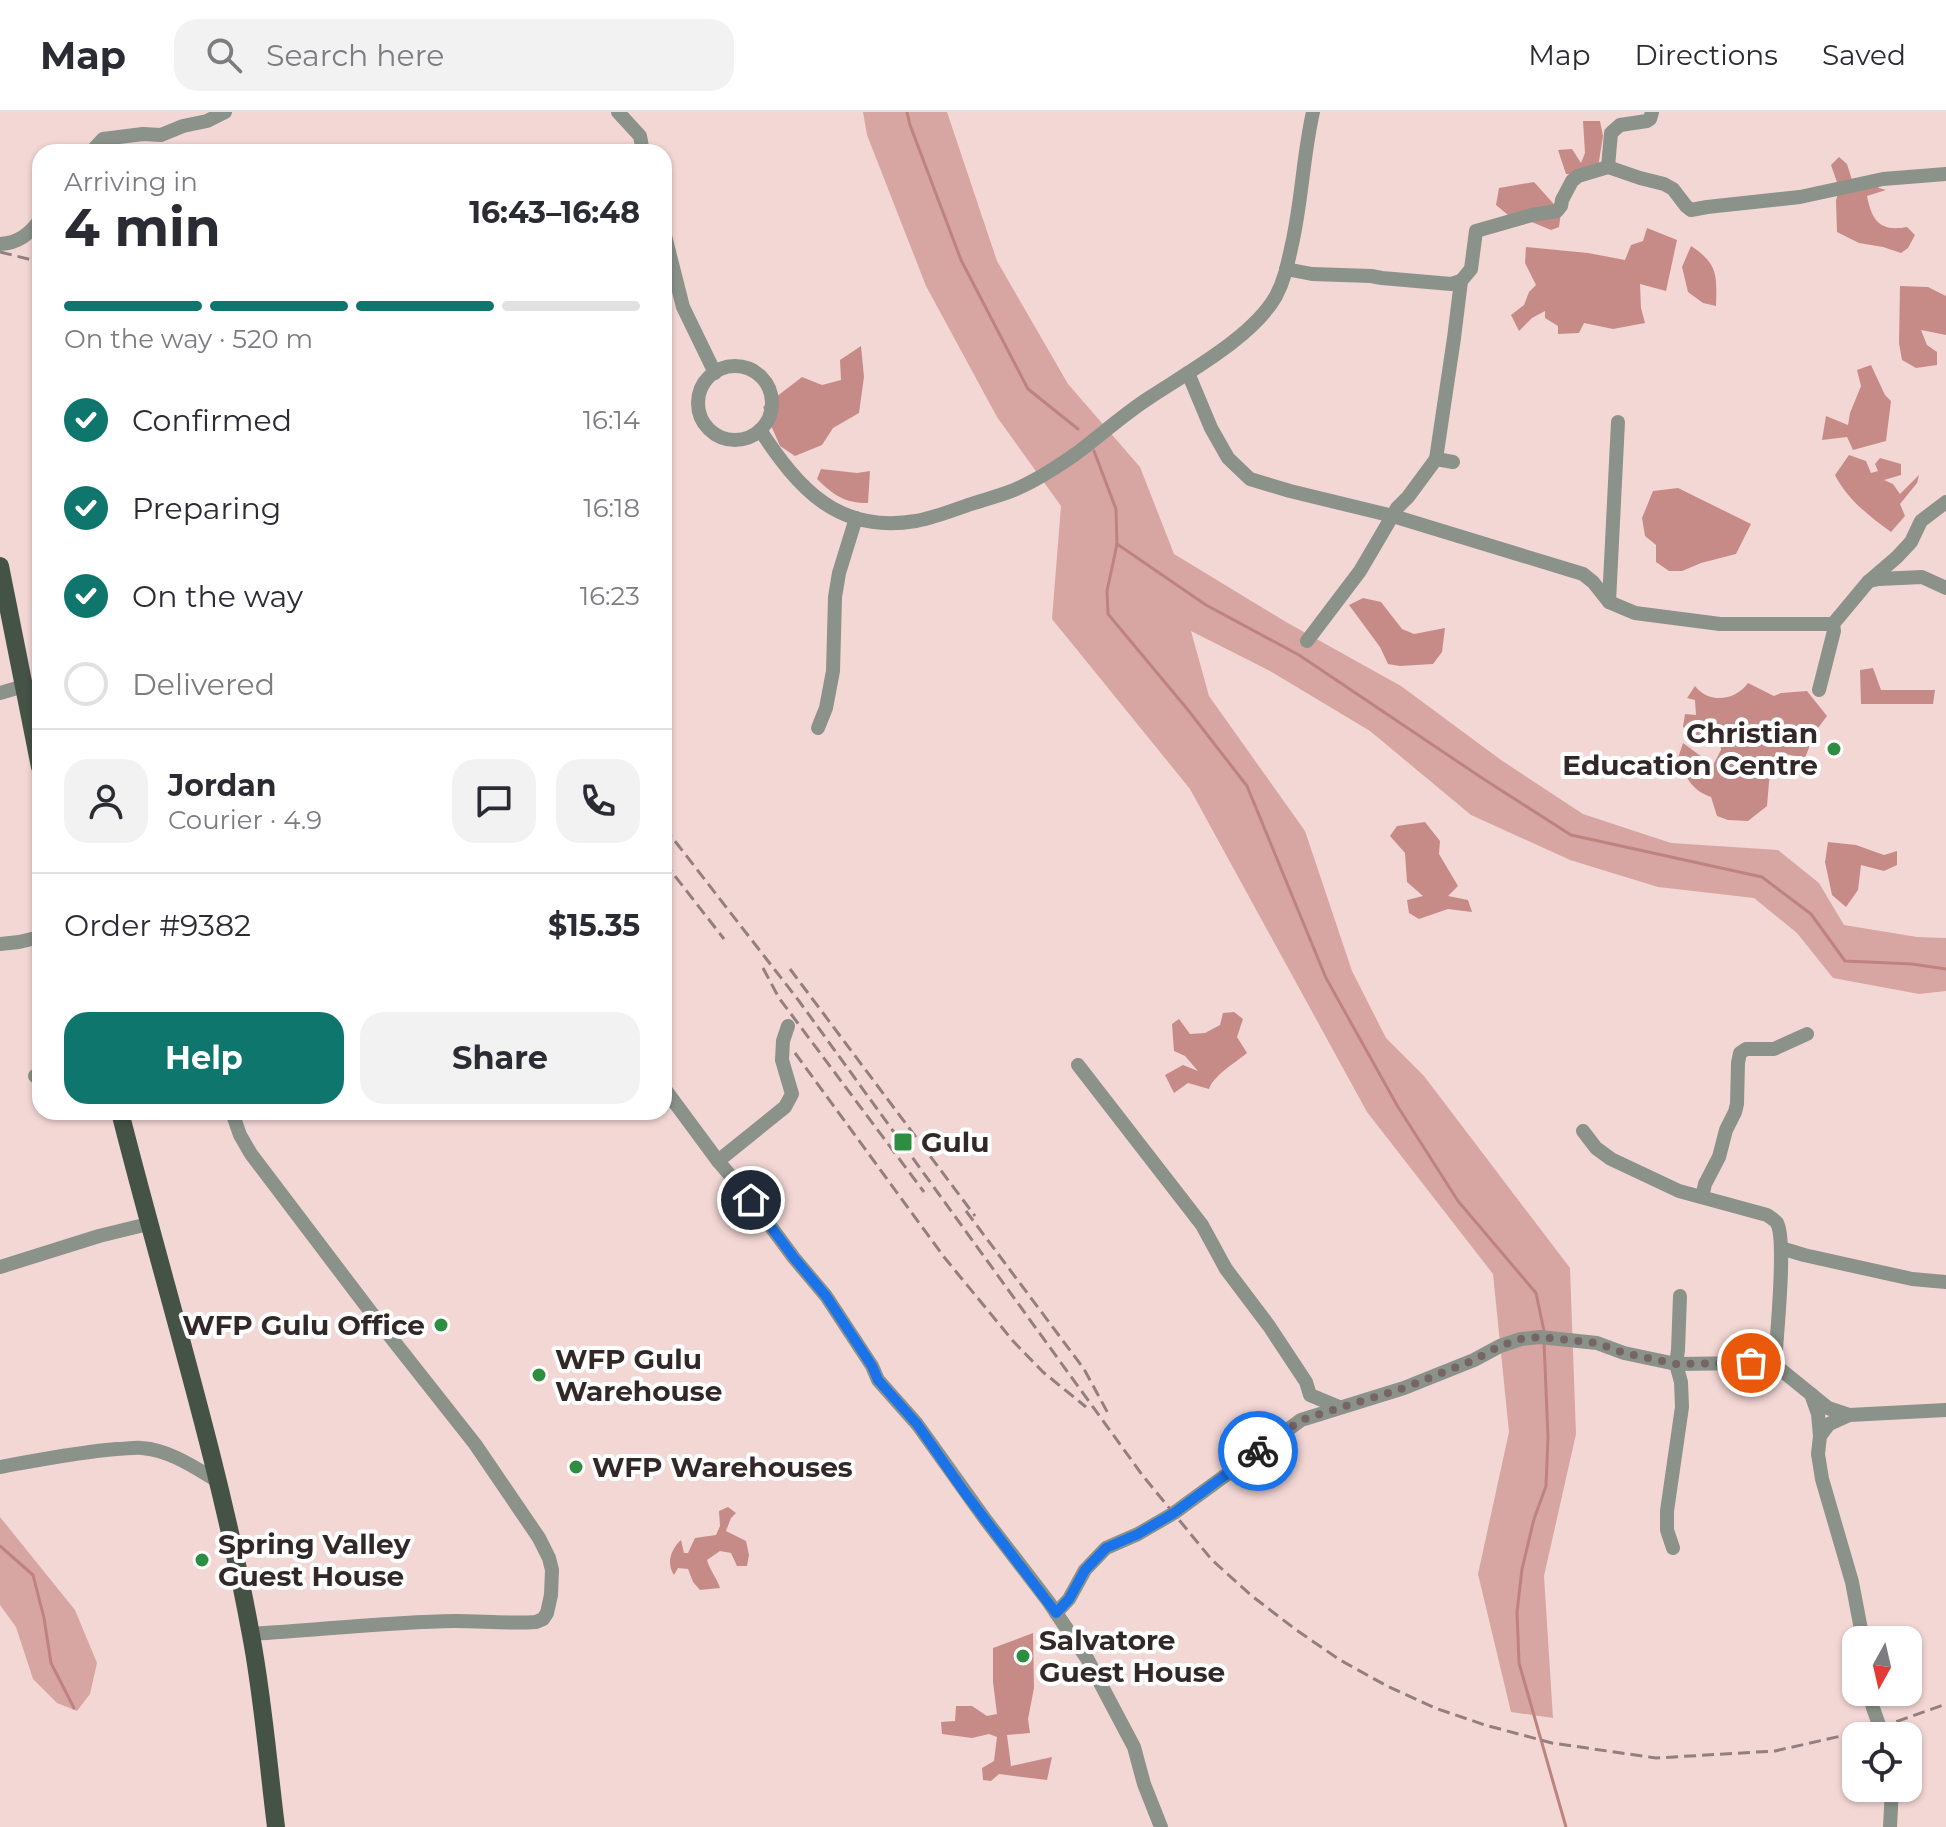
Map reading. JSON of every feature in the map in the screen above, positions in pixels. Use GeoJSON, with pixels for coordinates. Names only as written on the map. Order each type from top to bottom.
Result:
{"type":"FeatureCollection","features":[{"type":"Feature","properties":{"kind":"main road"},"geometry":{"type":"LineString","coordinates":[[1,573],[32,726]]}},
{"type":"Feature","properties":{"kind":"main road"},"geometry":{"type":"LineString","coordinates":[[122,1120],[191,1379],[251,1634],[276,1827]]}},
{"type":"Feature","properties":{"kind":"street"},"geometry":{"type":"LineString","coordinates":[[98,144],[103,139],[161,135],[225,112]]}},
{"type":"Feature","properties":{"kind":"street"},"geometry":{"type":"LineString","coordinates":[[760,430],[794,477],[814,498],[841,514],[880,524],[916,521],[1016,489],[1075,454],[1149,398],[1232,342],[1261,316],[1275,297],[1286,269],[1299,212],[1306,143],[1313,112]]}},
{"type":"Feature","properties":{"kind":"street"},"geometry":{"type":"LineString","coordinates":[[1608,167],[1611,133],[1620,125],[1647,121],[1652,112]]}},
{"type":"Feature","properties":{"kind":"street"},"geometry":{"type":"LineString","coordinates":[[625,115],[640,136],[642,144]]}},
{"type":"Feature","properties":{"kind":"street"},"geometry":{"type":"LineString","coordinates":[[1307,641],[1360,571],[1393,516],[1436,459],[1461,281],[1471,269],[1476,231],[1557,211],[1572,181],[1578,176],[1608,167],[1664,184],[1673,189],[1686,206],[1696,210],[1800,197],[1883,179],[1946,174]]}},
{"type":"Feature","properties":{"kind":"street"},"geometry":{"type":"LineString","coordinates":[[0,244],[13,243],[32,228]]}},
{"type":"Feature","properties":{"kind":"street"},"geometry":{"type":"LineString","coordinates":[[672,264],[683,307],[715,373]]}},
{"type":"Feature","properties":{"kind":"street"},"geometry":{"type":"LineString","coordinates":[[1286,269],[1329,276],[1371,276],[1451,284],[1461,281]]}},
{"type":"Feature","properties":{"kind":"street"},"geometry":{"type":"LineString","coordinates":[[738,366],[757,373],[769,387],[773,406],[766,424],[760,430],[751,437],[732,441],[714,434],[701,419],[698,400],[704,382],[719,369],[738,366]]}},
{"type":"Feature","properties":{"kind":"street"},"geometry":{"type":"LineString","coordinates":[[1188,373],[1211,428],[1228,458],[1250,479],[1393,516],[1583,574],[1609,602],[1635,613],[1720,624],[1833,624]]}},
{"type":"Feature","properties":{"kind":"street"},"geometry":{"type":"LineString","coordinates":[[1609,602],[1618,422]]}},
{"type":"Feature","properties":{"kind":"street"},"geometry":{"type":"LineString","coordinates":[[1436,459],[1453,462]]}},
{"type":"Feature","properties":{"kind":"street"},"geometry":{"type":"LineString","coordinates":[[1819,690],[1832,644],[1833,624],[1868,582],[1911,542],[1921,521],[1946,502]]}},
{"type":"Feature","properties":{"kind":"street"},"geometry":{"type":"LineString","coordinates":[[818,728],[826,708],[833,671],[835,597],[839,573],[856,518]]}},
{"type":"Feature","properties":{"kind":"street"},"geometry":{"type":"LineString","coordinates":[[1868,582],[1922,577],[1946,588]]}},
{"type":"Feature","properties":{"kind":"street"},"geometry":{"type":"LineString","coordinates":[[0,693],[24,686]]}},
{"type":"Feature","properties":{"kind":"street"},"geometry":{"type":"LineString","coordinates":[[0,944],[32,939]]}},
{"type":"Feature","properties":{"kind":"street"},"geometry":{"type":"LineString","coordinates":[[718,1161],[785,1107],[792,1094],[782,1060],[788,1026]]}},
{"type":"Feature","properties":{"kind":"street"},"geometry":{"type":"LineString","coordinates":[[1702,1197],[1737,1104],[1740,1053],[1746,1049],[1774,1049],[1807,1034]]}},
{"type":"Feature","properties":{"kind":"street"},"geometry":{"type":"LineString","coordinates":[[1078,1065],[1202,1225],[1226,1269],[1306,1382],[1310,1395],[1301,1420]]}},
{"type":"Feature","properties":{"kind":"street"},"geometry":{"type":"LineString","coordinates":[[672,1099],[826,1296],[878,1380],[917,1424],[1088,1660],[1134,1747],[1161,1827]]}},
{"type":"Feature","properties":{"kind":"street"},"geometry":{"type":"LineString","coordinates":[[235,1120],[240,1135],[265,1174],[475,1444],[539,1538],[552,1570],[547,1613],[536,1622],[440,1622],[251,1634]]}},
{"type":"Feature","properties":{"kind":"street"},"geometry":{"type":"LineString","coordinates":[[1583,1131],[1596,1148],[1611,1159],[1679,1191],[1767,1215],[1778,1225],[1781,1248],[1775,1365]]}},
{"type":"Feature","properties":{"kind":"street"},"geometry":{"type":"LineString","coordinates":[[0,1267],[148,1224]]}},
{"type":"Feature","properties":{"kind":"street"},"geometry":{"type":"LineString","coordinates":[[1781,1248],[1912,1279],[1946,1282]]}},
{"type":"Feature","properties":{"kind":"street"},"geometry":{"type":"LineString","coordinates":[[1673,1548],[1667,1530],[1667,1511],[1682,1407],[1681,1382],[1676,1364],[1680,1296]]}},
{"type":"Feature","properties":{"kind":"street"},"geometry":{"type":"LineString","coordinates":[[1056,1613],[1069,1599],[1085,1570],[1106,1548],[1174,1513],[1301,1420],[1404,1388],[1521,1339],[1540,1337],[1597,1343],[1624,1353],[1676,1364],[1775,1365],[1828,1408],[1849,1415]]}},
{"type":"Feature","properties":{"kind":"street"},"geometry":{"type":"LineString","coordinates":[[1811,1394],[1818,1414],[1818,1454],[1822,1479],[1852,1582],[1860,1626]]}},
{"type":"Feature","properties":{"kind":"street"},"geometry":{"type":"LineString","coordinates":[[1310,1395],[1339,1407]]}},
{"type":"Feature","properties":{"kind":"street"},"geometry":{"type":"LineString","coordinates":[[1820,1436],[1829,1424],[1849,1415],[1946,1410]]}},
{"type":"Feature","properties":{"kind":"street"},"geometry":{"type":"LineString","coordinates":[[0,1467],[100,1450],[142,1448],[168,1454],[216,1480]]}},
{"type":"Feature","properties":{"kind":"street"},"geometry":{"type":"LineString","coordinates":[[1890,1827],[1891,1802]]}},
{"type":"Feature","properties":{"kind":"shaded area"},"geometry":{"type":"Polygon","coordinates":[[[863,112],[947,112],[997,261],[1068,384],[1140,467],[1174,554],[1286,622],[1401,686],[1501,760],[1583,814],[1671,843],[1778,850],[1819,883],[1844,925],[1917,937],[1946,938],[1946,991],[1919,994],[1833,978],[1797,933],[1754,898],[1658,887],[1570,860],[1471,815],[1370,731],[1270,671],[1191,631],[1209,696],[1305,831],[1352,971],[1386,1038],[1424,1076],[1570,1268],[1576,1434],[1544,1576],[1553,1718],[1511,1712],[1478,1574],[1509,1432],[1493,1274],[1367,1112],[1190,789],[1052,619],[1061,506],[997,417],[926,286],[867,135],[863,112]]]}},
{"type":"Feature","properties":{"kind":"shaded area"},"geometry":{"type":"Polygon","coordinates":[[[1583,121],[1600,121],[1603,136],[1597,174],[1566,174],[1558,150],[1572,149],[1581,163],[1585,153],[1583,121]]]}},
{"type":"Feature","properties":{"kind":"shaded area"},"geometry":{"type":"Polygon","coordinates":[[[1839,157],[1847,164],[1852,180],[1870,179],[1886,190],[1867,196],[1869,205],[1879,223],[1890,228],[1907,227],[1915,235],[1908,248],[1901,253],[1859,243],[1837,232],[1836,201],[1839,188],[1831,165],[1839,157]]]}},
{"type":"Feature","properties":{"kind":"shaded area"},"geometry":{"type":"Polygon","coordinates":[[[1534,182],[1561,212],[1559,227],[1551,230],[1508,215],[1496,205],[1499,188],[1534,182]]]}},
{"type":"Feature","properties":{"kind":"shaded area"},"geometry":{"type":"Polygon","coordinates":[[[1647,228],[1677,240],[1666,291],[1640,284],[1645,323],[1613,329],[1584,323],[1579,333],[1558,334],[1558,326],[1545,318],[1545,311],[1519,331],[1511,315],[1524,305],[1529,292],[1536,285],[1525,263],[1526,247],[1625,260],[1631,245],[1643,241],[1647,228]]]}},
{"type":"Feature","properties":{"kind":"shaded area"},"geometry":{"type":"Polygon","coordinates":[[[1691,246],[1714,271],[1716,306],[1703,303],[1688,292],[1682,267],[1691,246]]]}},
{"type":"Feature","properties":{"kind":"shaded area"},"geometry":{"type":"Polygon","coordinates":[[[1900,286],[1928,287],[1946,296],[1946,335],[1921,330],[1927,345],[1937,352],[1937,365],[1916,368],[1902,360],[1899,343],[1900,286]]]}},
{"type":"Feature","properties":{"kind":"shaded area"},"geometry":{"type":"Polygon","coordinates":[[[861,346],[864,377],[859,413],[833,428],[822,445],[795,456],[780,446],[763,407],[802,377],[822,385],[841,380],[840,360],[861,346]]]}},
{"type":"Feature","properties":{"kind":"shaded area"},"geometry":{"type":"Polygon","coordinates":[[[1871,365],[1891,401],[1886,441],[1853,450],[1847,437],[1822,440],[1826,416],[1848,425],[1861,386],[1857,370],[1871,365]]]}},
{"type":"Feature","properties":{"kind":"shaded area"},"geometry":{"type":"Polygon","coordinates":[[[1849,455],[1866,461],[1871,473],[1878,471],[1875,464],[1880,458],[1901,464],[1901,475],[1884,480],[1893,484],[1900,494],[1919,475],[1917,483],[1900,504],[1905,516],[1891,532],[1852,499],[1835,475],[1849,455]]]}},
{"type":"Feature","properties":{"kind":"shaded area"},"geometry":{"type":"Polygon","coordinates":[[[821,469],[857,473],[870,471],[868,503],[852,502],[834,494],[817,479],[821,469]]]}},
{"type":"Feature","properties":{"kind":"shaded area"},"geometry":{"type":"Polygon","coordinates":[[[1678,488],[1751,524],[1736,554],[1682,571],[1669,571],[1656,562],[1656,545],[1645,536],[1642,518],[1653,491],[1678,488]]]}},
{"type":"Feature","properties":{"kind":"shaded area"},"geometry":{"type":"Polygon","coordinates":[[[1363,598],[1381,602],[1402,629],[1414,634],[1445,628],[1442,652],[1433,664],[1388,664],[1380,647],[1349,605],[1363,598]]]}},
{"type":"Feature","properties":{"kind":"shaded area"},"geometry":{"type":"Polygon","coordinates":[[[1873,668],[1881,690],[1935,690],[1933,704],[1861,704],[1860,670],[1873,668]]]}},
{"type":"Feature","properties":{"kind":"shaded area"},"geometry":{"type":"Polygon","coordinates":[[[1748,683],[1774,696],[1807,691],[1827,716],[1815,732],[1805,758],[1776,752],[1767,806],[1748,821],[1728,820],[1717,816],[1711,797],[1694,787],[1678,758],[1683,743],[1702,757],[1711,769],[1721,750],[1720,739],[1699,739],[1683,727],[1685,714],[1696,715],[1695,700],[1687,698],[1695,686],[1707,696],[1722,698],[1736,694],[1748,683]]]}},
{"type":"Feature","properties":{"kind":"shaded area"},"geometry":{"type":"Polygon","coordinates":[[[1425,822],[1440,841],[1439,854],[1458,886],[1448,896],[1468,900],[1472,912],[1448,909],[1419,919],[1409,913],[1407,900],[1423,896],[1407,882],[1405,853],[1390,836],[1397,826],[1425,822]]]}},
{"type":"Feature","properties":{"kind":"shaded area"},"geometry":{"type":"Polygon","coordinates":[[[1828,842],[1856,845],[1884,855],[1897,851],[1897,865],[1884,871],[1861,865],[1858,890],[1846,907],[1832,895],[1825,862],[1828,842]]]}},
{"type":"Feature","properties":{"kind":"shaded area"},"geometry":{"type":"Polygon","coordinates":[[[1234,1012],[1243,1019],[1237,1037],[1247,1053],[1220,1074],[1209,1089],[1188,1083],[1174,1093],[1165,1075],[1183,1065],[1198,1071],[1185,1056],[1174,1051],[1172,1024],[1179,1019],[1190,1034],[1205,1033],[1220,1025],[1223,1013],[1234,1012]]]}},
{"type":"Feature","properties":{"kind":"shaded area"},"geometry":{"type":"Polygon","coordinates":[[[728,1507],[736,1513],[726,1531],[746,1541],[749,1555],[747,1566],[737,1566],[731,1553],[720,1551],[707,1560],[720,1588],[700,1590],[688,1569],[678,1568],[674,1575],[670,1566],[671,1556],[681,1540],[684,1553],[688,1553],[695,1538],[716,1535],[720,1526],[719,1511],[728,1507]]]}},
{"type":"Feature","properties":{"kind":"shaded area"},"geometry":{"type":"Polygon","coordinates":[[[0,1517],[75,1610],[97,1663],[90,1694],[77,1711],[57,1703],[33,1679],[16,1627],[0,1605],[0,1517]]]}},
{"type":"Feature","properties":{"kind":"shaded area"},"geometry":{"type":"Polygon","coordinates":[[[1033,1633],[1034,1688],[1028,1719],[1030,1733],[1007,1735],[1011,1766],[1052,1757],[1047,1780],[999,1774],[991,1781],[983,1780],[982,1768],[994,1761],[997,1737],[989,1734],[972,1738],[942,1734],[941,1722],[955,1721],[956,1706],[972,1706],[987,1716],[997,1714],[993,1648],[1033,1633]]]}},
{"type":"Feature","properties":{"kind":"waterway"},"geometry":{"type":"LineString","coordinates":[[907,112],[961,260],[1028,389],[1078,429]]}},
{"type":"Feature","properties":{"kind":"waterway"},"geometry":{"type":"LineString","coordinates":[[1094,451],[1116,509],[1117,544],[1107,591],[1108,614],[1247,786],[1326,978],[1398,1107],[1458,1201],[1536,1293],[1544,1331]]}},
{"type":"Feature","properties":{"kind":"waterway"},"geometry":{"type":"LineString","coordinates":[[1117,544],[1206,605],[1299,655],[1571,835],[1762,877],[1811,914],[1845,961],[1946,969]]}},
{"type":"Feature","properties":{"kind":"waterway"},"geometry":{"type":"LineString","coordinates":[[1544,1342],[1548,1437],[1546,1486],[1522,1569],[1517,1612],[1519,1663],[1566,1827]]}},
{"type":"Feature","properties":{"kind":"waterway"},"geometry":{"type":"LineString","coordinates":[[0,1546],[33,1575],[51,1663],[74,1708]]}},
{"type":"Feature","properties":{"kind":"railway"},"geometry":{"type":"LineString","coordinates":[[0,252],[32,260]]}},
{"type":"Feature","properties":{"kind":"railway"},"geometry":{"type":"LineString","coordinates":[[672,837],[799,1001],[1143,1476],[1212,1560],[1252,1596],[1340,1660],[1435,1708],[1485,1725],[1552,1743],[1656,1758],[1775,1751],[1881,1727],[1946,1704]]}},
{"type":"Feature","properties":{"kind":"railway"},"geometry":{"type":"LineString","coordinates":[[672,872],[724,939]]}},
{"type":"Feature","properties":{"kind":"railway"},"geometry":{"type":"LineString","coordinates":[[763,968],[779,998],[924,1192]]}},
{"type":"Feature","properties":{"kind":"railway"},"geometry":{"type":"LineString","coordinates":[[790,969],[975,1216]]}},
{"type":"Feature","properties":{"kind":"railway"},"geometry":{"type":"LineString","coordinates":[[795,1053],[944,1257],[1013,1341],[1043,1372],[1086,1407]]}},
{"type":"Feature","properties":{"kind":"railway"},"geometry":{"type":"LineString","coordinates":[[966,1211],[1084,1369],[1110,1417]]}},
{"type":"Feature","properties":{"kind":"way so far"},"geometry":{"type":"LineString","coordinates":[[1258,1451],[1301,1420],[1404,1388],[1521,1339],[1540,1337],[1597,1343],[1654,1361],[1676,1364],[1751,1363]]}},
{"type":"Feature","properties":{"kind":"place","name":"Christian Education Centre"},"geometry":{"type":"Point","coordinates":[1834,749]}},
{"type":"Feature","properties":{"kind":"place","name":"Gulu"},"geometry":{"type":"Point","coordinates":[903,1142]}},
{"type":"Feature","properties":{"kind":"place","name":"WFP Gulu Office"},"geometry":{"type":"Point","coordinates":[441,1325]}},
{"type":"Feature","properties":{"kind":"place","name":"WFP Gulu Warehouse"},"geometry":{"type":"Point","coordinates":[539,1375]}},
{"type":"Feature","properties":{"kind":"place","name":"WFP Warehouses"},"geometry":{"type":"Point","coordinates":[576,1467]}},
{"type":"Feature","properties":{"kind":"place","name":"Spring Valley Guest House"},"geometry":{"type":"Point","coordinates":[202,1560]}},
{"type":"Feature","properties":{"kind":"place","name":"Salvatore Guest House"},"geometry":{"type":"Point","coordinates":[1023,1656]}},
{"type":"Feature","properties":{"kind":"route"},"geometry":{"type":"LineString","coordinates":[[751,1200],[826,1296],[878,1380],[917,1424],[1056,1613],[1069,1599],[1085,1570],[1106,1548],[1174,1513],[1258,1451]]}}]}
